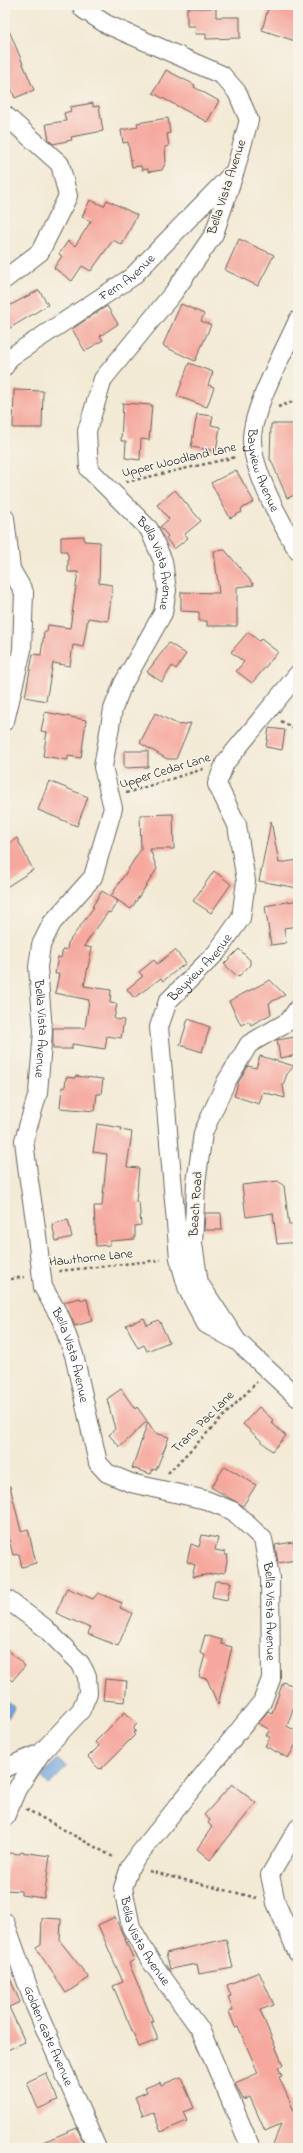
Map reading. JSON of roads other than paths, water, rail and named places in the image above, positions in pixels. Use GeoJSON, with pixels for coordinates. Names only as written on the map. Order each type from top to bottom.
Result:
{"type":"FeatureCollection","features":[{"type":"Feature","properties":{"kind":"street","name":"Bella Vista Avenue"},"geometry":{"type":"LineString","coordinates":[[82,5],[83,9],[106,24],[222,75],[237,92],[249,120],[235,171],[214,234],[174,292],[103,379],[87,431],[88,469],[149,528],[163,561],[167,590],[163,613],[123,684],[113,709],[102,767],[113,808],[93,877],[52,923],[41,945],[38,967],[43,1031],[38,1093],[24,1140],[43,1288],[61,1319],[74,1355],[98,1463],[107,1474],[131,1483],[206,1500],[233,1511],[263,1540],[270,1577],[271,1679],[262,1702],[140,1853],[130,1867],[123,1888],[131,1927],[150,1960],[200,2029],[251,2148]]}},
{"type":"Feature","properties":{"kind":"street"},"geometry":{"type":"LineString","coordinates":[[5,115],[60,164],[68,196],[40,252],[5,279]]}},
{"type":"Feature","properties":{"kind":"street","name":"Fern Avenue"},"geometry":{"type":"LineString","coordinates":[[5,366],[9,358],[132,277],[235,171]]}},
{"type":"Feature","properties":{"kind":"street","name":"Bayview Avenue"},"geometry":{"type":"LineString","coordinates":[[298,320],[256,414],[252,439],[256,462],[283,528],[298,551]]}},
{"type":"Feature","properties":{"kind":"street"},"geometry":{"type":"LineString","coordinates":[[5,518],[8,564],[24,592],[22,650],[5,721]]}},
{"type":"Feature","properties":{"kind":"street","name":"Bayview Avenue"},"geometry":{"type":"LineString","coordinates":[[237,1341],[206,1324],[188,1290],[179,1258],[159,1027],[168,1001],[216,953],[241,918],[246,881],[237,825],[218,784],[225,763],[298,674]]}},
{"type":"Feature","properties":{"kind":"street","name":"Beach Road"},"geometry":{"type":"LineString","coordinates":[[298,1008],[289,1021],[249,1044],[226,1082],[203,1133],[196,1183],[193,1244],[199,1283],[237,1341],[298,1398]]}},
{"type":"Feature","properties":{"kind":"street"},"geometry":{"type":"LineString","coordinates":[[5,1598],[44,1627],[80,1663],[87,1676],[88,1693],[81,1710],[41,1753],[17,1789],[5,1817]]}},
{"type":"Feature","properties":{"kind":"street"},"geometry":{"type":"LineString","coordinates":[[5,1768],[41,1753]]}},
{"type":"Feature","properties":{"kind":"street"},"geometry":{"type":"LineString","coordinates":[[298,1828],[270,1874],[276,1903],[298,1954]]}},
{"type":"Feature","properties":{"kind":"street","name":"Golden Gate Avenue"},"geometry":{"type":"LineString","coordinates":[[5,1922],[35,2006],[97,2148]]}},
{"type":"Feature","properties":{"kind":"water"},"geometry":{"type":"Polygon","coordinates":[[[5,1701],[15,1707],[8,1718],[5,1716],[5,1701]]]}},
{"type":"Feature","properties":{"kind":"water"},"geometry":{"type":"Polygon","coordinates":[[[58,1759],[67,1767],[49,1785],[40,1776],[58,1759]]]}}]}
